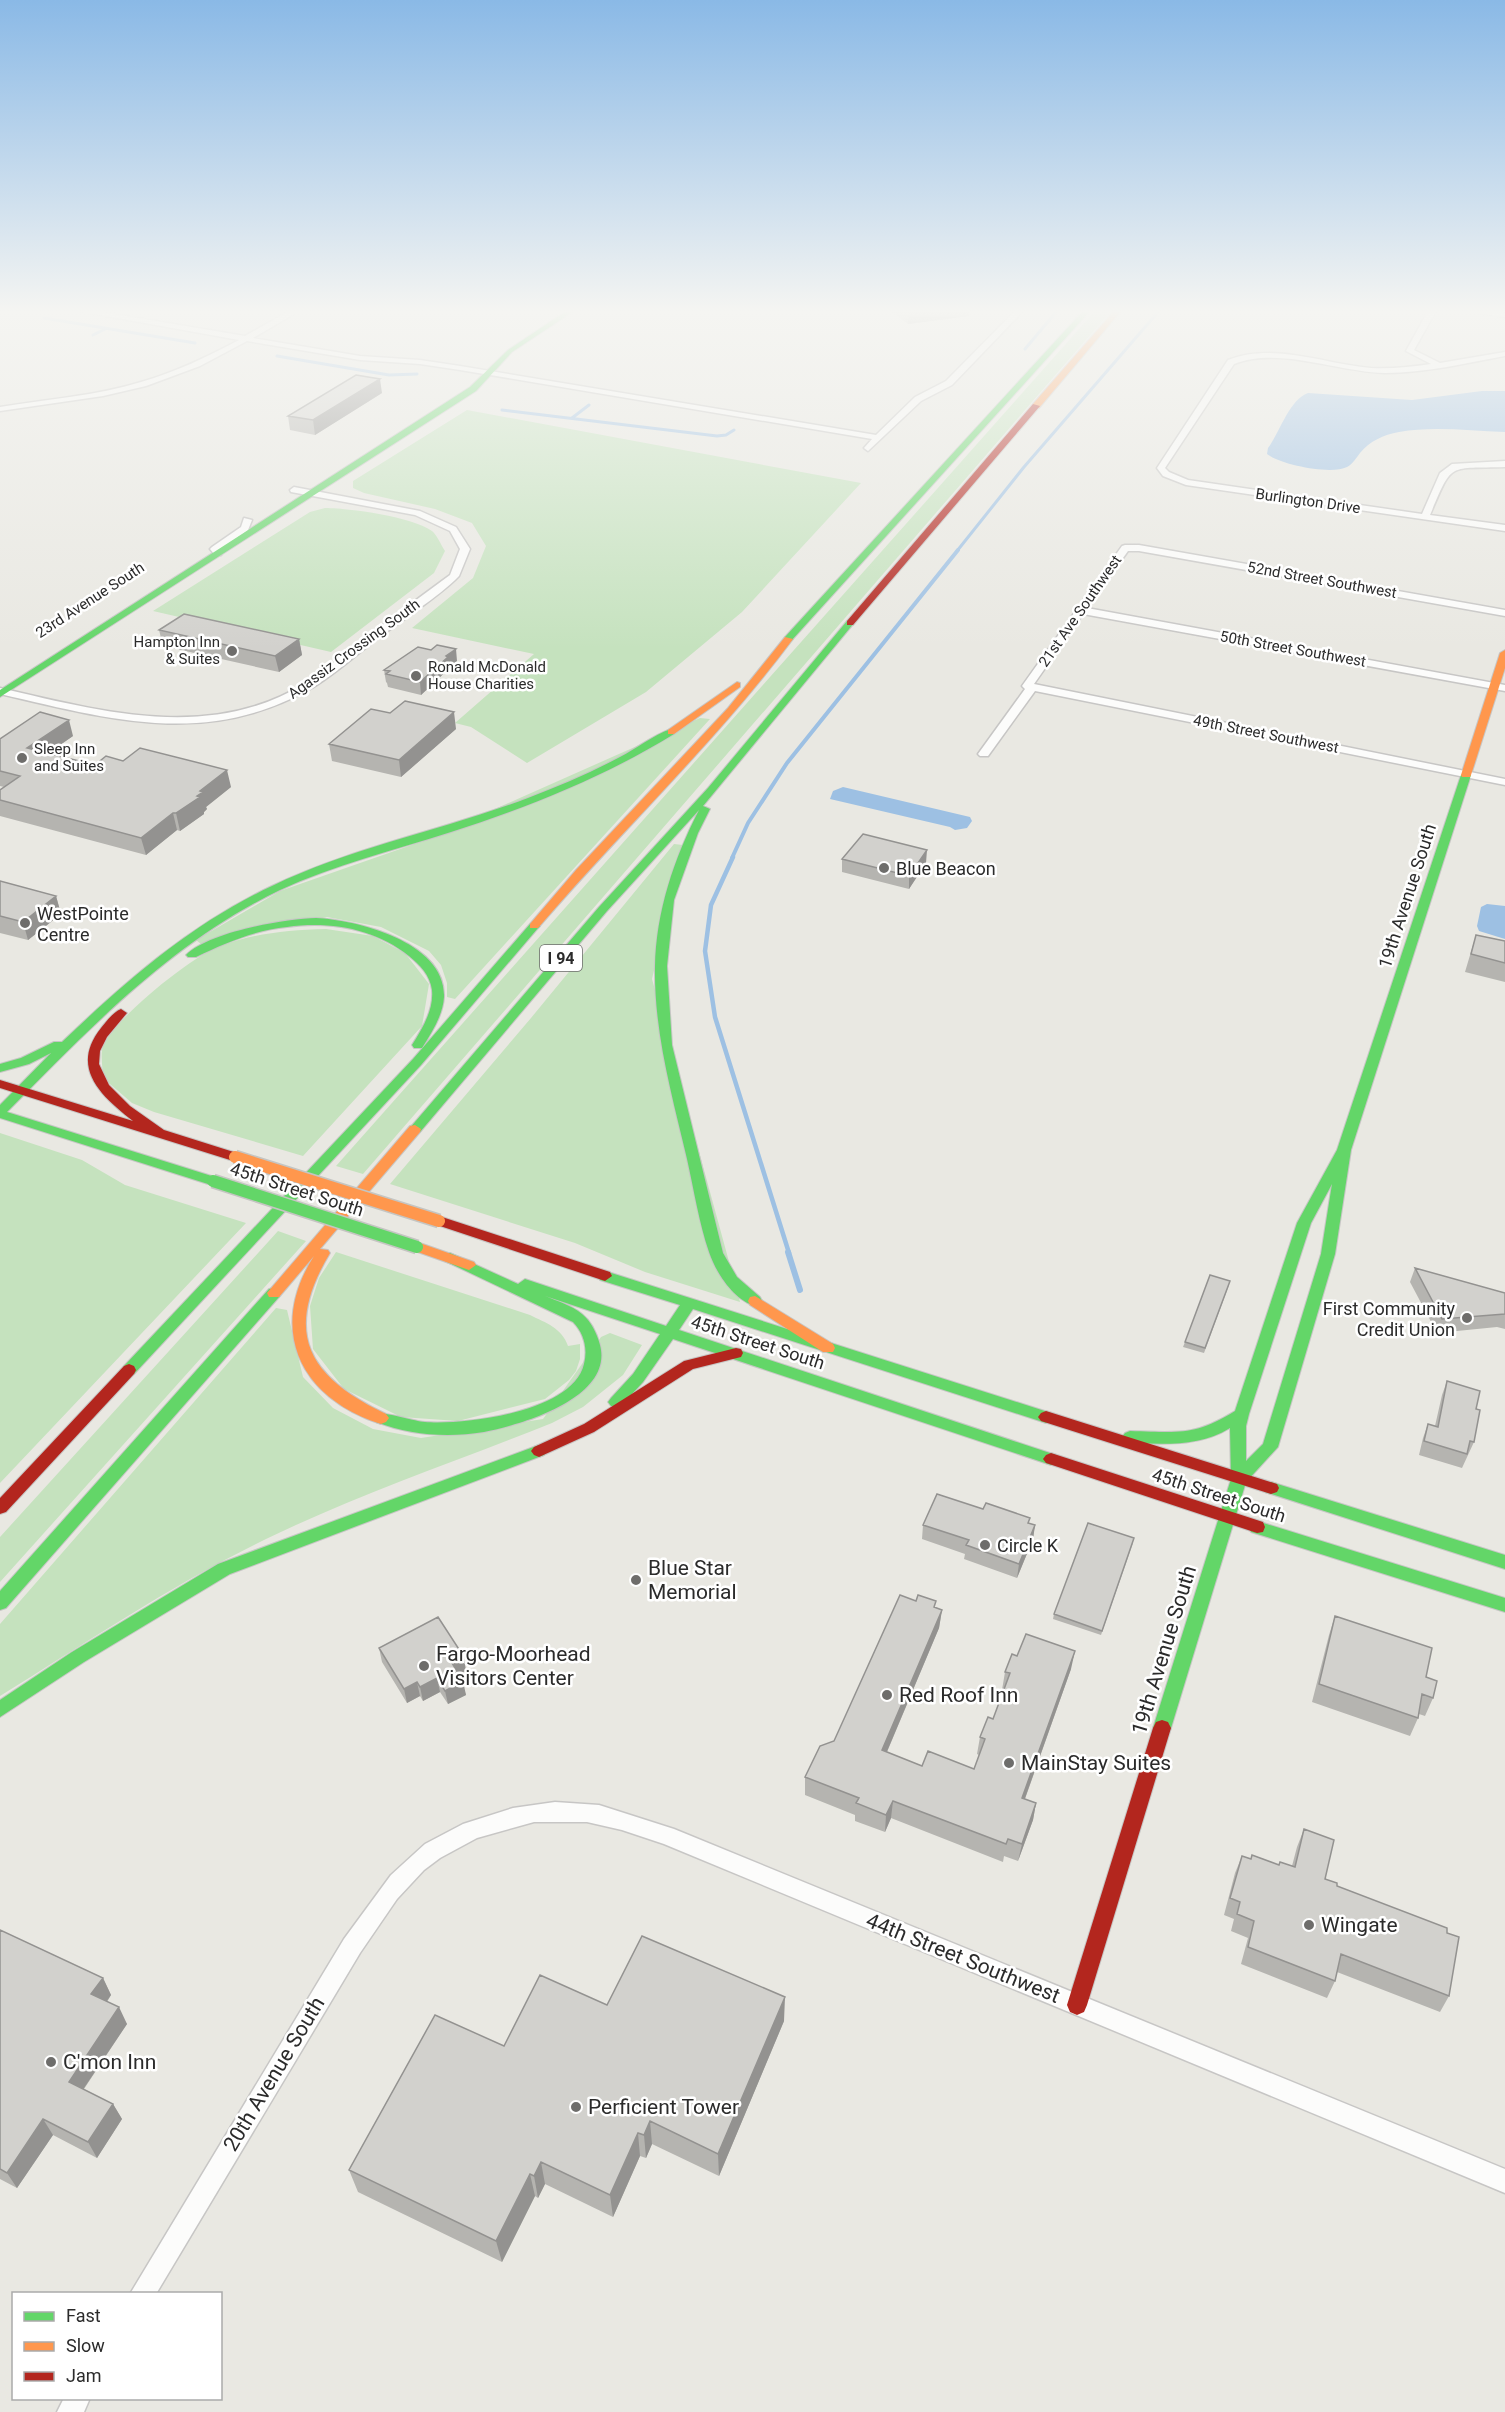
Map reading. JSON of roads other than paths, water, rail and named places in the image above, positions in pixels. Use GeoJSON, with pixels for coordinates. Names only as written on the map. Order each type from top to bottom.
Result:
{"type":"FeatureCollection","features":[{"type":"Feature","properties":{"kind":"main road","name":"23rd Avenue South"},"geometry":{"type":"LineString","coordinates":[[0,678],[400,424]]}},
{"type":"Feature","properties":{"kind":"main road","name":"23rd Avenue South"},"geometry":{"type":"LineString","coordinates":[[1,692],[419,424]]}},
{"type":"Feature","properties":{"kind":"main road","name":"I 94"},"geometry":{"type":"LineString","coordinates":[[0,1508],[391,1090],[580,872],[731,710],[775,654],[986,424]]}},
{"type":"Feature","properties":{"kind":"main road","name":"I 94"},"geometry":{"type":"LineString","coordinates":[[0,1603],[218,1358],[603,909],[720,780],[973,479],[1023,424]]}},
{"type":"Feature","properties":{"kind":"main road","name":"19th Avenue South"},"geometry":{"type":"LineString","coordinates":[[1239,1479],[1270,1447],[1328,1254],[1344,1150],[1465,774],[1500,687],[1505,653]]}},
{"type":"Feature","properties":{"kind":"main road"},"geometry":{"type":"LineString","coordinates":[[0,1113],[84,1029],[175,947],[272,889],[343,861],[493,813],[561,787],[637,750],[681,725],[732,690],[775,654]]}},
{"type":"Feature","properties":{"kind":"main road"},"geometry":{"type":"LineString","coordinates":[[720,780],[693,833],[668,900],[661,966],[666,1045],[716,1253],[726,1275],[742,1293],[828,1348]]}},
{"type":"Feature","properties":{"kind":"main road"},"geometry":{"type":"LineString","coordinates":[[144,992],[184,958],[217,941],[246,932],[283,924],[320,922],[349,924],[376,932],[403,945],[418,956],[433,972],[438,988],[436,1009],[425,1034],[391,1090]]}},
{"type":"Feature","properties":{"kind":"main road"},"geometry":{"type":"LineString","coordinates":[[128,1006],[112,1021],[94,1051],[92,1064],[96,1081],[108,1095],[160,1134]]}},
{"type":"Feature","properties":{"kind":"main road"},"geometry":{"type":"LineString","coordinates":[[0,1068],[48,1051],[84,1029]]}},
{"type":"Feature","properties":{"kind":"main road","name":"45th Street South"},"geometry":{"type":"LineString","coordinates":[[0,1084],[439,1221],[689,1304],[1505,1562]]}},
{"type":"Feature","properties":{"kind":"main road","name":"45th Street South"},"geometry":{"type":"LineString","coordinates":[[0,1113],[417,1247],[1227,1517],[1505,1605]]}},
{"type":"Feature","properties":{"kind":"main road","name":"19th Avenue South"},"geometry":{"type":"LineString","coordinates":[[1077,2005],[1239,1479],[1238,1426],[1241,1414],[1304,1223],[1344,1150]]}},
{"type":"Feature","properties":{"kind":"main road"},"geometry":{"type":"LineString","coordinates":[[389,1159],[308,1274],[298,1328],[305,1356],[316,1375],[345,1401],[391,1423],[444,1429],[468,1428],[522,1417],[575,1390],[589,1376],[594,1362],[594,1346],[579,1318],[450,1258]]}},
{"type":"Feature","properties":{"kind":"main road"},"geometry":{"type":"LineString","coordinates":[[602,1419],[638,1378],[689,1304]]}},
{"type":"Feature","properties":{"kind":"main road"},"geometry":{"type":"LineString","coordinates":[[0,1709],[78,1658],[224,1569],[548,1448],[589,1428],[689,1365],[736,1353]]}},
{"type":"Feature","properties":{"kind":"main road"},"geometry":{"type":"LineString","coordinates":[[1108,1437],[1189,1438],[1217,1429],[1241,1414]]}},
{"type":"Feature","properties":{"kind":"street"},"geometry":{"type":"LineString","coordinates":[[792,424],[878,438]]}},
{"type":"Feature","properties":{"kind":"street"},"geometry":{"type":"LineString","coordinates":[[868,448],[893,424]]}},
{"type":"Feature","properties":{"kind":"street","name":"Burlington Drive"},"geometry":{"type":"LineString","coordinates":[[1190,424],[1161,468],[1166,474],[1186,482],[1505,528]]}},
{"type":"Feature","properties":{"kind":"street"},"geometry":{"type":"LineString","coordinates":[[1425,517],[1444,473],[1455,465],[1505,464]]}},
{"type":"Feature","properties":{"kind":"street","name":"Agassiz Crossing South"},"geometry":{"type":"LineString","coordinates":[[1,692],[146,722],[205,720],[258,710],[284,700],[308,686],[454,576],[465,549],[453,529],[417,513],[294,490]]}},
{"type":"Feature","properties":{"kind":"street","name":"23rd Avenue South"},"geometry":{"type":"LineString","coordinates":[[218,552],[215,549],[245,528],[247,520]]}},
{"type":"Feature","properties":{"kind":"street","name":"21st Ave Southwest"},"geometry":{"type":"LineString","coordinates":[[984,754],[1080,610],[1125,548],[1138,548]]}},
{"type":"Feature","properties":{"kind":"street","name":"52nd Street Southwest"},"geometry":{"type":"LineString","coordinates":[[1138,548],[1505,613]]}},
{"type":"Feature","properties":{"kind":"street","name":"23rd Avenue South"},"geometry":{"type":"LineString","coordinates":[[178,579],[179,574],[207,555],[199,551]]}},
{"type":"Feature","properties":{"kind":"street","name":"50th Street Southwest"},"geometry":{"type":"LineString","coordinates":[[1080,610],[1500,687]]}},
{"type":"Feature","properties":{"kind":"street","name":"49th Street Southwest"},"geometry":{"type":"LineString","coordinates":[[1030,686],[1505,782]]}},
{"type":"Feature","properties":{"kind":"street","name":"44th Street Southwest"},"geometry":{"type":"LineString","coordinates":[[417,1862],[446,1842],[516,1816],[574,1811],[610,1817],[678,1840],[1505,2181]]}},
{"type":"Feature","properties":{"kind":"street","name":"20th Avenue South"},"geometry":{"type":"LineString","coordinates":[[143,2292],[352,1946],[384,1898],[417,1862]]}},
{"type":"Feature","properties":{"kind":"water"},"geometry":{"type":"Polygon","coordinates":[[[1282,424],[1505,424],[1505,432],[1438,429],[1393,433],[1373,442],[1347,467],[1330,470],[1306,468],[1274,458],[1267,454],[1282,424]]]}},
{"type":"Feature","properties":{"kind":"water"},"geometry":{"type":"Polygon","coordinates":[[[843,787],[970,817],[972,821],[967,828],[955,830],[830,799],[833,791],[843,787]]]}},
{"type":"Feature","properties":{"kind":"water"},"geometry":{"type":"Polygon","coordinates":[[[1487,904],[1505,906],[1505,939],[1479,931],[1477,926],[1481,907],[1487,904]]]}},
{"type":"Feature","properties":{"kind":"waterway"},"geometry":{"type":"LineString","coordinates":[[614,424],[717,436],[726,435],[734,430]]}},
{"type":"Feature","properties":{"kind":"waterway"},"geometry":{"type":"LineString","coordinates":[[957,551],[1062,424]]}},
{"type":"Feature","properties":{"kind":"waterway"},"geometry":{"type":"LineString","coordinates":[[732,858],[748,823],[787,763],[958,550]]}},
{"type":"Feature","properties":{"kind":"waterway"},"geometry":{"type":"LineString","coordinates":[[733,857],[711,905],[705,951],[715,1017],[789,1253]]}},
{"type":"Feature","properties":{"kind":"waterway"},"geometry":{"type":"LineString","coordinates":[[788,1252],[800,1290]]}},
{"type":"Feature","properties":{"kind":"place","name":"Hampton Inn & Suites"},"geometry":{"type":"Point","coordinates":[232,651]}},
{"type":"Feature","properties":{"kind":"place","name":"Ronald McDonald House Charities"},"geometry":{"type":"Point","coordinates":[416,676]}},
{"type":"Feature","properties":{"kind":"place","name":"Sleep Inn and Suites"},"geometry":{"type":"Point","coordinates":[22,758]}},
{"type":"Feature","properties":{"kind":"place","name":"Blue Beacon"},"geometry":{"type":"Point","coordinates":[884,868]}},
{"type":"Feature","properties":{"kind":"place","name":"WestPointe Centre"},"geometry":{"type":"Point","coordinates":[25,923]}},
{"type":"Feature","properties":{"kind":"place","name":"First Community Credit Union"},"geometry":{"type":"Point","coordinates":[1467,1318]}},
{"type":"Feature","properties":{"kind":"place","name":"Circle K"},"geometry":{"type":"Point","coordinates":[985,1545]}},
{"type":"Feature","properties":{"kind":"place","name":"Blue Star Memorial"},"geometry":{"type":"Point","coordinates":[636,1580]}},
{"type":"Feature","properties":{"kind":"place","name":"Fargo-Moorhead Visitors Center"},"geometry":{"type":"Point","coordinates":[424,1666]}},
{"type":"Feature","properties":{"kind":"place","name":"Red Roof Inn"},"geometry":{"type":"Point","coordinates":[887,1695]}},
{"type":"Feature","properties":{"kind":"place","name":"MainStay Suites"},"geometry":{"type":"Point","coordinates":[1009,1763]}},
{"type":"Feature","properties":{"kind":"place","name":"Wingate"},"geometry":{"type":"Point","coordinates":[1309,1925]}},
{"type":"Feature","properties":{"kind":"place","name":"C'mon Inn"},"geometry":{"type":"Point","coordinates":[51,2062]}},
{"type":"Feature","properties":{"kind":"place","name":"Perficient Tower"},"geometry":{"type":"Point","coordinates":[576,2107]}}]}
